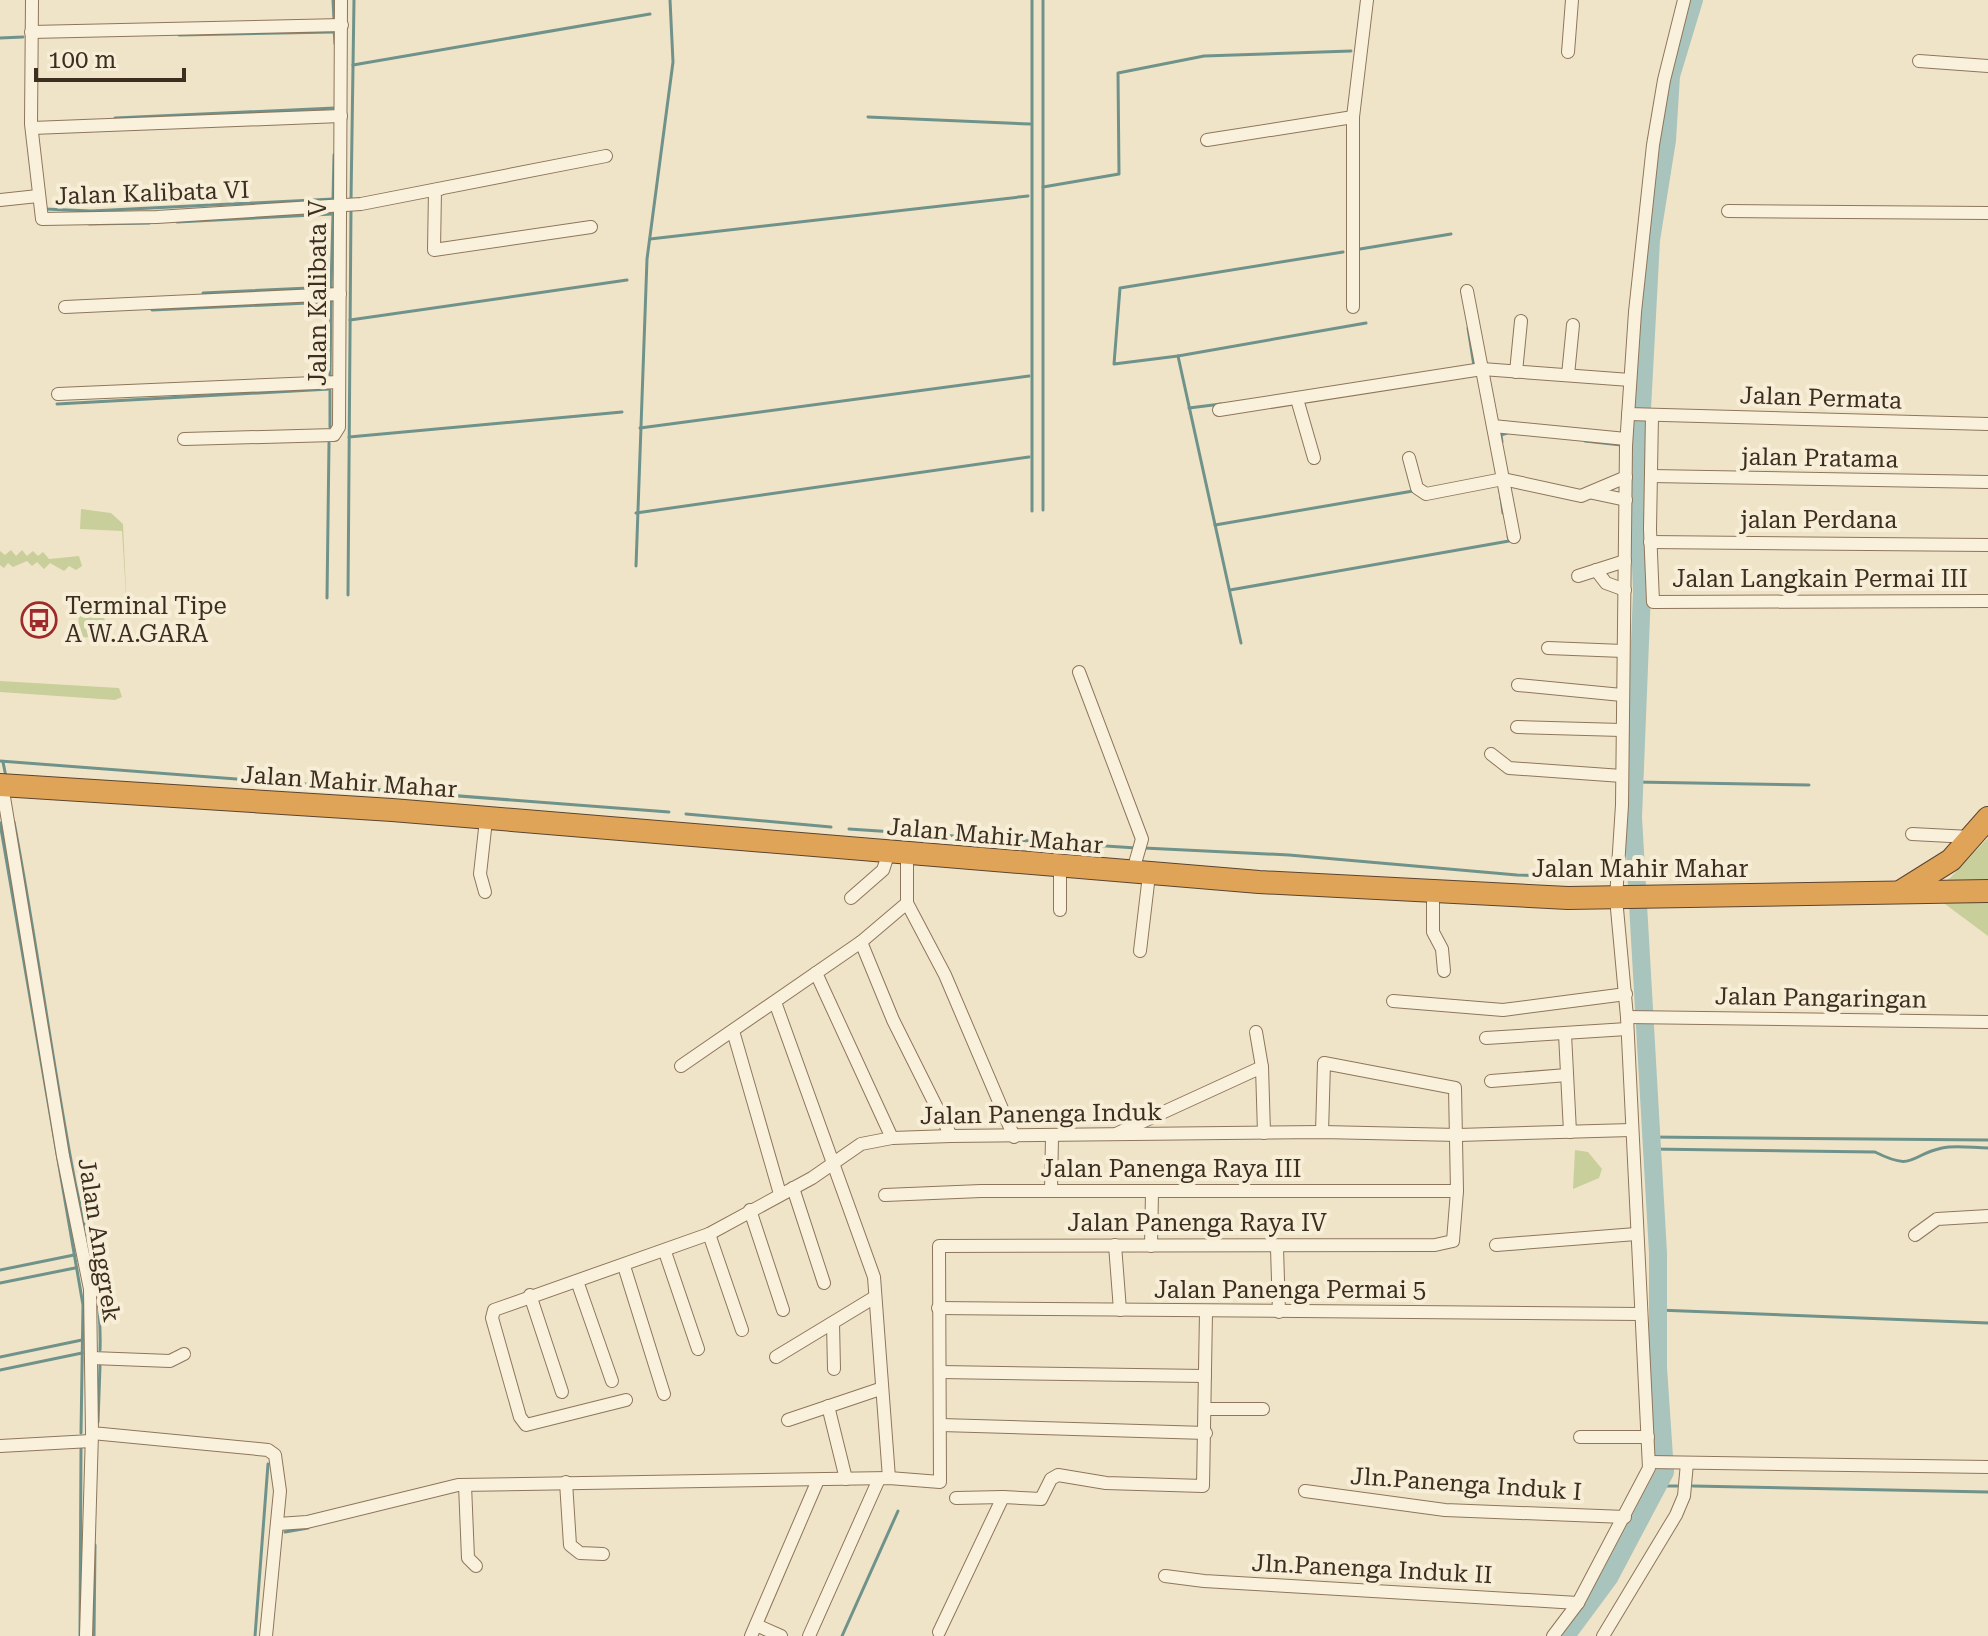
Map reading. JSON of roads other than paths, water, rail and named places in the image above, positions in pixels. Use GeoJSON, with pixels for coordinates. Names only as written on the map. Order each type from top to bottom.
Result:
{"type":"FeatureCollection","features":[{"type":"Feature","properties":{"kind":"highway","name":"Jalan Mahir Mahar"},"geometry":{"type":"LineString","coordinates":[[1,785],[392,810],[1140,874],[1433,891],[1620,898],[1988,891]]}},
{"type":"Feature","properties":{"kind":"highway"},"geometry":{"type":"LineString","coordinates":[[1902,891],[1951,860],[1988,818]]}},
{"type":"Feature","properties":{"kind":"street","name":"Jalan Kalibata VI"},"geometry":{"type":"LineString","coordinates":[[32,0],[32,128],[40,215],[45,220],[347,205]]}},
{"type":"Feature","properties":{"kind":"street","name":"Jalan Kalibata V"},"geometry":{"type":"LineString","coordinates":[[184,439],[334,435],[339,427],[340,294],[347,205],[341,116],[341,0]]}},
{"type":"Feature","properties":{"kind":"street"},"geometry":{"type":"LineString","coordinates":[[1353,307],[1353,117],[1367,0]]}},
{"type":"Feature","properties":{"kind":"street"},"geometry":{"type":"LineString","coordinates":[[1568,52],[1572,0]]}},
{"type":"Feature","properties":{"kind":"street"},"geometry":{"type":"LineString","coordinates":[[1650,542],[1651,476],[1642,414],[1630,380],[1653,145],[1664,80],[1684,0]]}},
{"type":"Feature","properties":{"kind":"street"},"geometry":{"type":"LineString","coordinates":[[31,32],[342,25]]}},
{"type":"Feature","properties":{"kind":"street"},"geometry":{"type":"LineString","coordinates":[[1919,61],[1988,66]]}},
{"type":"Feature","properties":{"kind":"street"},"geometry":{"type":"LineString","coordinates":[[32,128],[341,116]]}},
{"type":"Feature","properties":{"kind":"street"},"geometry":{"type":"LineString","coordinates":[[1207,140],[1353,117]]}},
{"type":"Feature","properties":{"kind":"street"},"geometry":{"type":"LineString","coordinates":[[347,205],[606,156]]}},
{"type":"Feature","properties":{"kind":"street"},"geometry":{"type":"LineString","coordinates":[[435,190],[434,250],[591,227]]}},
{"type":"Feature","properties":{"kind":"street"},"geometry":{"type":"LineString","coordinates":[[0,200],[38,196]]}},
{"type":"Feature","properties":{"kind":"street"},"geometry":{"type":"LineString","coordinates":[[1728,211],[1988,213]]}},
{"type":"Feature","properties":{"kind":"street"},"geometry":{"type":"LineString","coordinates":[[1467,291],[1514,537]]}},
{"type":"Feature","properties":{"kind":"street"},"geometry":{"type":"LineString","coordinates":[[65,307],[340,294]]}},
{"type":"Feature","properties":{"kind":"street"},"geometry":{"type":"LineString","coordinates":[[1516,372],[1521,321]]}},
{"type":"Feature","properties":{"kind":"street"},"geometry":{"type":"LineString","coordinates":[[1568,375],[1573,325]]}},
{"type":"Feature","properties":{"kind":"street"},"geometry":{"type":"LineString","coordinates":[[1219,410],[1482,369],[1630,380]]}},
{"type":"Feature","properties":{"kind":"street"},"geometry":{"type":"LineString","coordinates":[[58,394],[339,382]]}},
{"type":"Feature","properties":{"kind":"street"},"geometry":{"type":"LineString","coordinates":[[1297,399],[1314,458]]}},
{"type":"Feature","properties":{"kind":"street"},"geometry":{"type":"LineString","coordinates":[[1553,1636],[1578,1603],[1653,1462],[1648,1437],[1636,1234],[1630,1021],[1620,898],[1626,439],[1642,414]]}},
{"type":"Feature","properties":{"kind":"street","name":"Jalan Permata"},"geometry":{"type":"LineString","coordinates":[[1642,414],[1988,424]]}},
{"type":"Feature","properties":{"kind":"street"},"geometry":{"type":"LineString","coordinates":[[1493,426],[1626,439]]}},
{"type":"Feature","properties":{"kind":"street"},"geometry":{"type":"LineString","coordinates":[[1409,458],[1417,488],[1423,494],[1503,479],[1581,496],[1626,477]]}},
{"type":"Feature","properties":{"kind":"street","name":"jalan Pratama"},"geometry":{"type":"LineString","coordinates":[[1651,476],[1988,482]]}},
{"type":"Feature","properties":{"kind":"street"},"geometry":{"type":"LineString","coordinates":[[1593,493],[1626,500]]}},
{"type":"Feature","properties":{"kind":"street","name":"jalan Perdana"},"geometry":{"type":"LineString","coordinates":[[1650,542],[1988,545]]}},
{"type":"Feature","properties":{"kind":"street","name":"Jalan Langkain Permai III"},"geometry":{"type":"LineString","coordinates":[[1650,542],[1653,602],[1988,601]]}},
{"type":"Feature","properties":{"kind":"street"},"geometry":{"type":"LineString","coordinates":[[1578,576],[1625,561]]}},
{"type":"Feature","properties":{"kind":"street"},"geometry":{"type":"LineString","coordinates":[[1596,570],[1606,583],[1625,590]]}},
{"type":"Feature","properties":{"kind":"street"},"geometry":{"type":"LineString","coordinates":[[1548,648],[1623,651]]}},
{"type":"Feature","properties":{"kind":"street"},"geometry":{"type":"LineString","coordinates":[[1079,672],[1142,839],[1140,951]]}},
{"type":"Feature","properties":{"kind":"street"},"geometry":{"type":"LineString","coordinates":[[1518,685],[1622,695]]}},
{"type":"Feature","properties":{"kind":"street"},"geometry":{"type":"LineString","coordinates":[[1517,727],[1621,730]]}},
{"type":"Feature","properties":{"kind":"street"},"geometry":{"type":"LineString","coordinates":[[1491,754],[1509,768],[1622,776]]}},
{"type":"Feature","properties":{"kind":"street","name":"Jalan Anggrek"},"geometry":{"type":"LineString","coordinates":[[1,785],[58,1127],[90,1289],[92,1437],[86,1636]]}},
{"type":"Feature","properties":{"kind":"street"},"geometry":{"type":"LineString","coordinates":[[485,892],[480,874],[486,820]]}},
{"type":"Feature","properties":{"kind":"street"},"geometry":{"type":"LineString","coordinates":[[1912,834],[1973,837]]}},
{"type":"Feature","properties":{"kind":"street"},"geometry":{"type":"LineString","coordinates":[[851,898],[898,853]]}},
{"type":"Feature","properties":{"kind":"street"},"geometry":{"type":"LineString","coordinates":[[898,853],[907,903],[945,975],[1014,1137]]}},
{"type":"Feature","properties":{"kind":"street"},"geometry":{"type":"LineString","coordinates":[[1060,868],[1060,910]]}},
{"type":"Feature","properties":{"kind":"street"},"geometry":{"type":"LineString","coordinates":[[1433,891],[1433,932],[1442,949],[1444,971]]}},
{"type":"Feature","properties":{"kind":"street"},"geometry":{"type":"LineString","coordinates":[[681,1066],[861,942],[907,903]]}},
{"type":"Feature","properties":{"kind":"street"},"geometry":{"type":"LineString","coordinates":[[861,942],[893,1020],[951,1136]]}},
{"type":"Feature","properties":{"kind":"street"},"geometry":{"type":"LineString","coordinates":[[816,973],[892,1138]]}},
{"type":"Feature","properties":{"kind":"street"},"geometry":{"type":"LineString","coordinates":[[1393,1001],[1494,1010],[1626,994]]}},
{"type":"Feature","properties":{"kind":"street"},"geometry":{"type":"LineString","coordinates":[[775,1002],[873,1273],[880,1389],[884,1478],[809,1636]]}},
{"type":"Feature","properties":{"kind":"street","name":"Jalan Pangaringan"},"geometry":{"type":"LineString","coordinates":[[1486,1038],[1565,1034],[1653,1018],[1988,1022]]}},
{"type":"Feature","properties":{"kind":"street"},"geometry":{"type":"LineString","coordinates":[[733,1031],[780,1194]]}},
{"type":"Feature","properties":{"kind":"street"},"geometry":{"type":"LineString","coordinates":[[1256,1032],[1262,1067],[1264,1133]]}},
{"type":"Feature","properties":{"kind":"street"},"geometry":{"type":"LineString","coordinates":[[1565,1034],[1570,1132]]}},
{"type":"Feature","properties":{"kind":"street"},"geometry":{"type":"LineString","coordinates":[[1322,1132],[1322,1066],[1327,1063],[1453,1087],[1458,1094],[1457,1191]]}},
{"type":"Feature","properties":{"kind":"street"},"geometry":{"type":"LineString","coordinates":[[1114,1134],[1262,1067]]}},
{"type":"Feature","properties":{"kind":"street"},"geometry":{"type":"LineString","coordinates":[[1491,1081],[1567,1075]]}},
{"type":"Feature","properties":{"kind":"street","name":"Jalan Panenga Induk"},"geometry":{"type":"LineString","coordinates":[[626,1400],[526,1425],[520,1417],[492,1312],[496,1307],[665,1252],[709,1234],[793,1188],[861,1144],[892,1138],[951,1136],[1322,1132],[1458,1135],[1631,1130]]}},
{"type":"Feature","properties":{"kind":"street"},"geometry":{"type":"LineString","coordinates":[[1051,1191],[1052,1137]]}},
{"type":"Feature","properties":{"kind":"street"},"geometry":{"type":"LineString","coordinates":[[793,1188],[824,1283]]}},
{"type":"Feature","properties":{"kind":"street","name":"Jalan Panenga Raya III"},"geometry":{"type":"LineString","coordinates":[[885,1195],[1051,1191],[1457,1191]]}},
{"type":"Feature","properties":{"kind":"street","name":"Jalan Panenga Raya IV"},"geometry":{"type":"LineString","coordinates":[[938,1308],[939,1246],[1277,1248],[1435,1245],[1453,1241],[1457,1191]]}},
{"type":"Feature","properties":{"kind":"street"},"geometry":{"type":"LineString","coordinates":[[1151,1246],[1152,1192]]}},
{"type":"Feature","properties":{"kind":"street"},"geometry":{"type":"LineString","coordinates":[[750,1210],[783,1310]]}},
{"type":"Feature","properties":{"kind":"street"},"geometry":{"type":"LineString","coordinates":[[1915,1235],[1937,1219],[1988,1216]]}},
{"type":"Feature","properties":{"kind":"street"},"geometry":{"type":"LineString","coordinates":[[709,1234],[742,1330]]}},
{"type":"Feature","properties":{"kind":"street"},"geometry":{"type":"LineString","coordinates":[[1496,1245],[1636,1234]]}},
{"type":"Feature","properties":{"kind":"street"},"geometry":{"type":"LineString","coordinates":[[1115,1245],[1120,1310]]}},
{"type":"Feature","properties":{"kind":"street"},"geometry":{"type":"LineString","coordinates":[[1277,1248],[1279,1312]]}},
{"type":"Feature","properties":{"kind":"street"},"geometry":{"type":"LineString","coordinates":[[665,1252],[698,1349]]}},
{"type":"Feature","properties":{"kind":"street"},"geometry":{"type":"LineString","coordinates":[[624,1266],[664,1394]]}},
{"type":"Feature","properties":{"kind":"street"},"geometry":{"type":"LineString","coordinates":[[577,1281],[612,1381]]}},
{"type":"Feature","properties":{"kind":"street"},"geometry":{"type":"LineString","coordinates":[[530,1295],[562,1392]]}},
{"type":"Feature","properties":{"kind":"street"},"geometry":{"type":"LineString","coordinates":[[776,1357],[875,1297]]}},
{"type":"Feature","properties":{"kind":"street"},"geometry":{"type":"LineString","coordinates":[[278,1524],[307,1522],[465,1485],[884,1478],[940,1482],[938,1308]]}},
{"type":"Feature","properties":{"kind":"street","name":"Jalan Panenga Permai 5"},"geometry":{"type":"LineString","coordinates":[[938,1308],[1641,1314]]}},
{"type":"Feature","properties":{"kind":"street"},"geometry":{"type":"LineString","coordinates":[[956,1498],[1041,1499],[1052,1478],[1058,1475],[1106,1483],[1201,1487],[1205,1479],[1206,1312]]}},
{"type":"Feature","properties":{"kind":"street"},"geometry":{"type":"LineString","coordinates":[[833,1323],[834,1369]]}},
{"type":"Feature","properties":{"kind":"street"},"geometry":{"type":"LineString","coordinates":[[92,1358],[170,1361],[184,1354]]}},
{"type":"Feature","properties":{"kind":"street"},"geometry":{"type":"LineString","coordinates":[[940,1372],[1205,1376]]}},
{"type":"Feature","properties":{"kind":"street"},"geometry":{"type":"LineString","coordinates":[[788,1420],[880,1389]]}},
{"type":"Feature","properties":{"kind":"street"},"geometry":{"type":"LineString","coordinates":[[828,1406],[846,1479]]}},
{"type":"Feature","properties":{"kind":"street"},"geometry":{"type":"LineString","coordinates":[[1206,1409],[1263,1409]]}},
{"type":"Feature","properties":{"kind":"street"},"geometry":{"type":"LineString","coordinates":[[941,1425],[1206,1433]]}},
{"type":"Feature","properties":{"kind":"street"},"geometry":{"type":"LineString","coordinates":[[0,1446],[92,1437],[272,1452],[279,1463],[278,1524],[266,1636]]}},
{"type":"Feature","properties":{"kind":"street"},"geometry":{"type":"LineString","coordinates":[[1580,1437],[1648,1437]]}},
{"type":"Feature","properties":{"kind":"street"},"geometry":{"type":"LineString","coordinates":[[1653,1462],[1988,1467]]}},
{"type":"Feature","properties":{"kind":"street"},"geometry":{"type":"LineString","coordinates":[[1603,1636],[1676,1515],[1684,1496],[1687,1463]]}},
{"type":"Feature","properties":{"kind":"street"},"geometry":{"type":"LineString","coordinates":[[781,1636],[754,1631],[818,1480]]}},
{"type":"Feature","properties":{"kind":"street"},"geometry":{"type":"LineString","coordinates":[[566,1482],[570,1545],[580,1553],[603,1554]]}},
{"type":"Feature","properties":{"kind":"street"},"geometry":{"type":"LineString","coordinates":[[465,1485],[468,1558],[476,1566]]}},
{"type":"Feature","properties":{"kind":"street","name":"Jln.Panenga Induk I"},"geometry":{"type":"LineString","coordinates":[[1305,1491],[1445,1510],[1625,1517]]}},
{"type":"Feature","properties":{"kind":"street"},"geometry":{"type":"LineString","coordinates":[[939,1632],[1003,1497]]}},
{"type":"Feature","properties":{"kind":"street","name":"Jln.Panenga Induk II"},"geometry":{"type":"LineString","coordinates":[[1165,1576],[1204,1581],[1578,1603]]}},
{"type":"Feature","properties":{"kind":"waterway"},"geometry":{"type":"LineString","coordinates":[[333,0],[334,20]]}},
{"type":"Feature","properties":{"kind":"waterway"},"geometry":{"type":"LineString","coordinates":[[351,200],[354,0]]}},
{"type":"Feature","properties":{"kind":"waterway"},"geometry":{"type":"LineString","coordinates":[[636,566],[647,259],[673,62],[670,0]]}},
{"type":"Feature","properties":{"kind":"waterway"},"geometry":{"type":"LineString","coordinates":[[1032,0],[1032,511]]}},
{"type":"Feature","properties":{"kind":"waterway"},"geometry":{"type":"LineString","coordinates":[[1043,0],[1043,510]]}},
{"type":"Feature","properties":{"kind":"waterway"},"geometry":{"type":"LineString","coordinates":[[1566,1636],[1609,1578],[1665,1472],[1658,1367],[1658,1253],[1633,817],[1642,592],[1638,484],[1651,240],[1667,140],[1671,76],[1694,0]]}},
{"type":"Feature","properties":{"kind":"waterway"},"geometry":{"type":"LineString","coordinates":[[353,65],[650,14]]}},
{"type":"Feature","properties":{"kind":"waterway"},"geometry":{"type":"LineString","coordinates":[[334,28],[335,44]]}},
{"type":"Feature","properties":{"kind":"waterway"},"geometry":{"type":"LineString","coordinates":[[179,35],[334,32]]}},
{"type":"Feature","properties":{"kind":"waterway"},"geometry":{"type":"LineString","coordinates":[[0,38],[23,37]]}},
{"type":"Feature","properties":{"kind":"waterway"},"geometry":{"type":"LineString","coordinates":[[1043,187],[1119,174],[1118,73],[1204,56],[1351,51]]}},
{"type":"Feature","properties":{"kind":"waterway"},"geometry":{"type":"LineString","coordinates":[[115,118],[335,108]]}},
{"type":"Feature","properties":{"kind":"waterway"},"geometry":{"type":"LineString","coordinates":[[868,117],[1030,124]]}},
{"type":"Feature","properties":{"kind":"waterway"},"geometry":{"type":"LineString","coordinates":[[333,200],[334,155]]}},
{"type":"Feature","properties":{"kind":"waterway"},"geometry":{"type":"LineString","coordinates":[[650,239],[1028,196]]}},
{"type":"Feature","properties":{"kind":"waterway"},"geometry":{"type":"LineString","coordinates":[[45,209],[91,211],[333,199]]}},
{"type":"Feature","properties":{"kind":"waterway"},"geometry":{"type":"LineString","coordinates":[[348,595],[351,207]]}},
{"type":"Feature","properties":{"kind":"waterway"},"geometry":{"type":"LineString","coordinates":[[177,222],[333,214]]}},
{"type":"Feature","properties":{"kind":"waterway"},"geometry":{"type":"LineString","coordinates":[[331,288],[333,215]]}},
{"type":"Feature","properties":{"kind":"waterway"},"geometry":{"type":"LineString","coordinates":[[89,224],[149,223]]}},
{"type":"Feature","properties":{"kind":"waterway"},"geometry":{"type":"LineString","coordinates":[[1360,249],[1451,234]]}},
{"type":"Feature","properties":{"kind":"waterway"},"geometry":{"type":"LineString","coordinates":[[1178,356],[1114,364],[1120,288],[1343,252]]}},
{"type":"Feature","properties":{"kind":"waterway"},"geometry":{"type":"LineString","coordinates":[[350,320],[627,280]]}},
{"type":"Feature","properties":{"kind":"waterway"},"geometry":{"type":"LineString","coordinates":[[203,293],[331,287]]}},
{"type":"Feature","properties":{"kind":"waterway"},"geometry":{"type":"LineString","coordinates":[[330,378],[331,301]]}},
{"type":"Feature","properties":{"kind":"waterway"},"geometry":{"type":"LineString","coordinates":[[152,310],[331,302]]}},
{"type":"Feature","properties":{"kind":"waterway"},"geometry":{"type":"LineString","coordinates":[[1241,643],[1178,356],[1366,323]]}},
{"type":"Feature","properties":{"kind":"waterway"},"geometry":{"type":"LineString","coordinates":[[1468,328],[1474,366]]}},
{"type":"Feature","properties":{"kind":"waterway"},"geometry":{"type":"LineString","coordinates":[[640,428],[1029,376]]}},
{"type":"Feature","properties":{"kind":"waterway"},"geometry":{"type":"LineString","coordinates":[[57,404],[330,389]]}},
{"type":"Feature","properties":{"kind":"waterway"},"geometry":{"type":"LineString","coordinates":[[330,391],[330,427]]}},
{"type":"Feature","properties":{"kind":"waterway"},"geometry":{"type":"LineString","coordinates":[[1189,408],[1221,404]]}},
{"type":"Feature","properties":{"kind":"waterway"},"geometry":{"type":"LineString","coordinates":[[349,437],[622,412]]}},
{"type":"Feature","properties":{"kind":"waterway"},"geometry":{"type":"LineString","coordinates":[[1502,442],[1501,435],[1510,432]]}},
{"type":"Feature","properties":{"kind":"waterway"},"geometry":{"type":"LineString","coordinates":[[1585,441],[1621,445]]}},
{"type":"Feature","properties":{"kind":"waterway"},"geometry":{"type":"LineString","coordinates":[[327,598],[329,443]]}},
{"type":"Feature","properties":{"kind":"waterway"},"geometry":{"type":"LineString","coordinates":[[1629,446],[1641,447]]}},
{"type":"Feature","properties":{"kind":"waterway"},"geometry":{"type":"LineString","coordinates":[[636,513],[1029,457]]}},
{"type":"Feature","properties":{"kind":"waterway"},"geometry":{"type":"LineString","coordinates":[[1500,490],[1503,513]]}},
{"type":"Feature","properties":{"kind":"waterway"},"geometry":{"type":"LineString","coordinates":[[1215,525],[1413,491]]}},
{"type":"Feature","properties":{"kind":"waterway"},"geometry":{"type":"LineString","coordinates":[[1230,590],[1509,541],[1508,536]]}},
{"type":"Feature","properties":{"kind":"waterway"},"geometry":{"type":"LineString","coordinates":[[0,761],[669,812]]}},
{"type":"Feature","properties":{"kind":"waterway"},"geometry":{"type":"LineString","coordinates":[[3,762],[6,777]]}},
{"type":"Feature","properties":{"kind":"waterway"},"geometry":{"type":"LineString","coordinates":[[1635,782],[1809,785]]}},
{"type":"Feature","properties":{"kind":"waterway"},"geometry":{"type":"LineString","coordinates":[[686,814],[831,827]]}},
{"type":"Feature","properties":{"kind":"waterway"},"geometry":{"type":"LineString","coordinates":[[14,822],[67,1137],[96,1286],[100,1350]]}},
{"type":"Feature","properties":{"kind":"waterway"},"geometry":{"type":"LineString","coordinates":[[0,823],[83,1305],[81,1433]]}},
{"type":"Feature","properties":{"kind":"waterway"},"geometry":{"type":"LineString","coordinates":[[849,829],[1136,848]]}},
{"type":"Feature","properties":{"kind":"waterway"},"geometry":{"type":"LineString","coordinates":[[1144,848],[1289,855],[1517,875],[1615,877]]}},
{"type":"Feature","properties":{"kind":"waterway"},"geometry":{"type":"LineString","coordinates":[[1623,876],[1635,876]]}},
{"type":"Feature","properties":{"kind":"waterway"},"geometry":{"type":"LineString","coordinates":[[1633,920],[1638,1012]]}},
{"type":"Feature","properties":{"kind":"waterway"},"geometry":{"type":"LineString","coordinates":[[1638,1020],[1650,1197],[1653,1359],[1666,1454]]}},
{"type":"Feature","properties":{"kind":"waterway"},"geometry":{"type":"LineString","coordinates":[[1649,1137],[1988,1140]]}},
{"type":"Feature","properties":{"kind":"waterway"},"geometry":{"type":"LineString","coordinates":[[1649,1149],[1875,1152],[1905,1161],[1942,1148],[1988,1148]]}},
{"type":"Feature","properties":{"kind":"waterway"},"geometry":{"type":"LineString","coordinates":[[0,1270],[74,1255]]}},
{"type":"Feature","properties":{"kind":"waterway"},"geometry":{"type":"LineString","coordinates":[[0,1283],[75,1268]]}},
{"type":"Feature","properties":{"kind":"waterway"},"geometry":{"type":"LineString","coordinates":[[1658,1310],[1988,1323]]}},
{"type":"Feature","properties":{"kind":"waterway"},"geometry":{"type":"LineString","coordinates":[[0,1357],[82,1340]]}},
{"type":"Feature","properties":{"kind":"waterway"},"geometry":{"type":"LineString","coordinates":[[0,1370],[82,1353]]}},
{"type":"Feature","properties":{"kind":"waterway"},"geometry":{"type":"LineString","coordinates":[[98,1422],[100,1366]]}},
{"type":"Feature","properties":{"kind":"waterway"},"geometry":{"type":"LineString","coordinates":[[80,1636],[81,1449]]}},
{"type":"Feature","properties":{"kind":"waterway"},"geometry":{"type":"LineString","coordinates":[[255,1636],[268,1464]]}},
{"type":"Feature","properties":{"kind":"waterway"},"geometry":{"type":"LineString","coordinates":[[1658,1486],[1677,1486]]}},
{"type":"Feature","properties":{"kind":"waterway"},"geometry":{"type":"LineString","coordinates":[[1693,1486],[1988,1492]]}},
{"type":"Feature","properties":{"kind":"waterway"},"geometry":{"type":"LineString","coordinates":[[842,1636],[898,1511]]}},
{"type":"Feature","properties":{"kind":"waterway"},"geometry":{"type":"LineString","coordinates":[[285,1532],[308,1528]]}},
{"type":"Feature","properties":{"kind":"waterway"},"geometry":{"type":"LineString","coordinates":[[94,1636],[95,1545]]}},
{"type":"Feature","properties":{"kind":"place","name":"Terminal Tipe A W.A.GARA"},"geometry":{"type":"Point","coordinates":[39,620]}}]}
